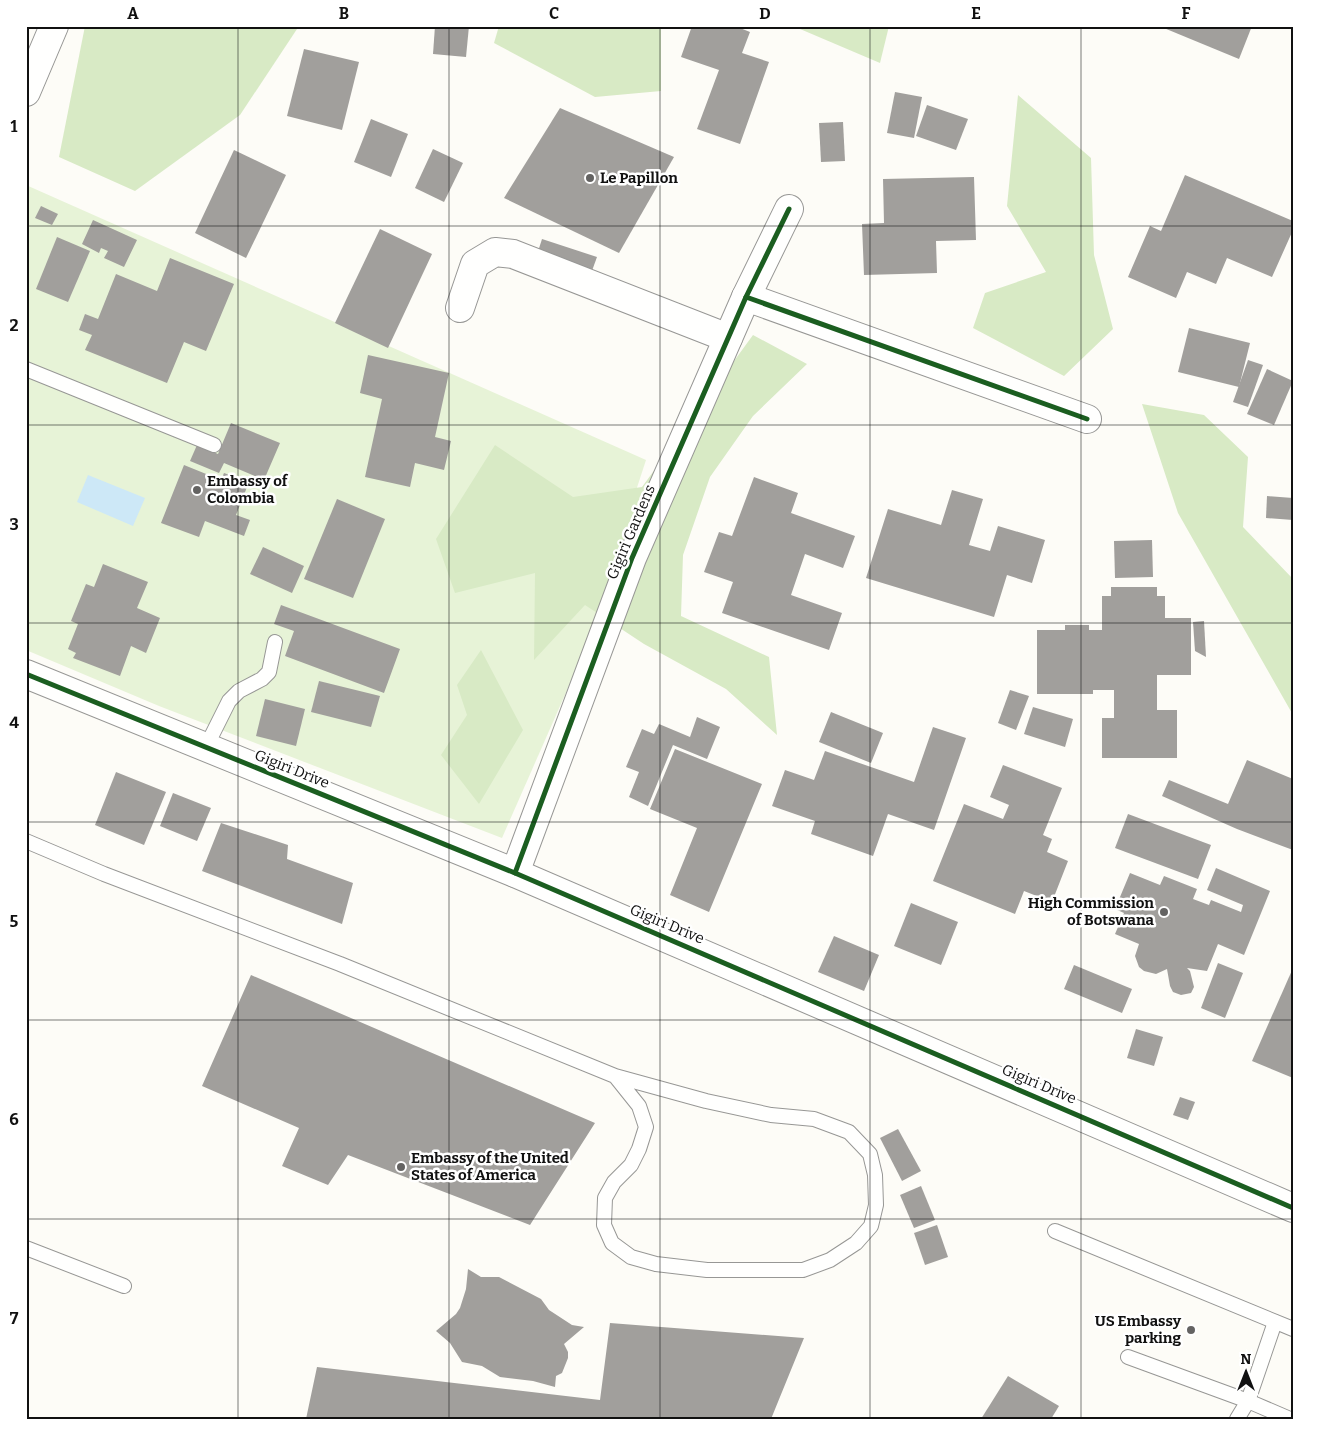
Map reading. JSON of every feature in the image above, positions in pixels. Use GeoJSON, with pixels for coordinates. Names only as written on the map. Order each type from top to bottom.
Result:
{"type":"FeatureCollection","features":[{"type":"Feature","properties":{"kind":"street"},"geometry":{"type":"LineString","coordinates":[[26,92],[54,26]]}},
{"type":"Feature","properties":{"kind":"street","name":"Gigiri Gardens"},"geometry":{"type":"LineString","coordinates":[[515,872],[632,558],[746,297],[789,209]]}},
{"type":"Feature","properties":{"kind":"street"},"geometry":{"type":"LineString","coordinates":[[460,308],[475,264],[495,252],[513,254],[728,338]]}},
{"type":"Feature","properties":{"kind":"street"},"geometry":{"type":"LineString","coordinates":[[746,297],[1086,419]]}},
{"type":"Feature","properties":{"kind":"street","name":"Gigiri Drive"},"geometry":{"type":"LineString","coordinates":[[26,674],[515,872],[1293,1208]]}},
{"type":"Feature","properties":{"kind":"lane"},"geometry":{"type":"LineString","coordinates":[[26,369],[214,445]]}},
{"type":"Feature","properties":{"kind":"lane"},"geometry":{"type":"LineString","coordinates":[[206,747],[229,701],[238,691],[262,679],[269,672],[275,642]]}},
{"type":"Feature","properties":{"kind":"lane"},"geometry":{"type":"LineString","coordinates":[[26,841],[104,874],[340,964],[615,1076],[706,1101],[752,1111],[771,1115],[814,1119],[848,1132],[870,1154],[875,1175],[876,1205],[871,1226],[856,1243],[830,1260],[803,1270],[707,1270],[656,1264],[631,1256],[612,1243],[604,1225],[605,1198],[614,1182],[631,1165],[640,1149],[646,1127],[640,1106],[615,1076]]}},
{"type":"Feature","properties":{"kind":"lane"},"geometry":{"type":"LineString","coordinates":[[1056,1231],[1293,1329]]}},
{"type":"Feature","properties":{"kind":"lane"},"geometry":{"type":"LineString","coordinates":[[26,1248],[124,1286]]}},
{"type":"Feature","properties":{"kind":"lane"},"geometry":{"type":"LineString","coordinates":[[1237,1419],[1248,1401],[1275,1322]]}},
{"type":"Feature","properties":{"kind":"lane"},"geometry":{"type":"LineString","coordinates":[[1128,1357],[1248,1401],[1290,1419]]}},
{"type":"Feature","properties":{"kind":"green space"},"geometry":{"type":"Polygon","coordinates":[[[85,26],[299,26],[240,115],[135,191],[59,157],[85,26]]]}},
{"type":"Feature","properties":{"kind":"green space"},"geometry":{"type":"Polygon","coordinates":[[[499,26],[661,26],[661,91],[595,97],[494,43],[499,26]]]}},
{"type":"Feature","properties":{"kind":"green space"},"geometry":{"type":"Polygon","coordinates":[[[793,26],[889,26],[880,63],[793,26]]]}},
{"type":"Feature","properties":{"kind":"green space"},"geometry":{"type":"Polygon","coordinates":[[[1018,95],[1091,158],[1094,255],[1113,329],[1064,376],[973,328],[985,293],[1046,272],[1007,206],[1018,95]]]}},
{"type":"Feature","properties":{"kind":"green space"},"geometry":{"type":"Polygon","coordinates":[[[26,185],[646,460],[582,656],[502,838],[159,706],[26,650],[26,185]]]}},
{"type":"Feature","properties":{"kind":"green space"},"geometry":{"type":"Polygon","coordinates":[[[753,335],[807,364],[753,416],[710,477],[683,555],[681,616],[769,657],[777,735],[726,689],[644,644],[585,605],[534,660],[535,573],[455,593],[436,539],[495,445],[573,497],[642,487],[753,335]]]}},
{"type":"Feature","properties":{"kind":"green space"},"geometry":{"type":"Polygon","coordinates":[[[1142,404],[1204,415],[1248,457],[1243,527],[1293,579],[1293,715],[1178,513],[1142,404]]]}},
{"type":"Feature","properties":{"kind":"green space"},"geometry":{"type":"Polygon","coordinates":[[[481,650],[523,730],[479,804],[441,755],[467,715],[457,685],[481,650]]]}},
{"type":"Feature","properties":{"kind":"water"},"geometry":{"type":"Polygon","coordinates":[[[88,475],[145,498],[133,526],[77,502],[88,475]]]}},
{"type":"Feature","properties":{"kind":"building"},"geometry":{"type":"Polygon","coordinates":[[[435,26],[469,26],[466,57],[433,54],[435,26]]]}},
{"type":"Feature","properties":{"kind":"building"},"geometry":{"type":"Polygon","coordinates":[[[692,26],[735,26],[750,32],[742,53],[769,62],[740,144],[697,129],[719,70],[681,57],[692,26]]]}},
{"type":"Feature","properties":{"kind":"building"},"geometry":{"type":"Polygon","coordinates":[[[1159,26],[1252,26],[1239,59],[1159,26]]]}},
{"type":"Feature","properties":{"kind":"building"},"geometry":{"type":"Polygon","coordinates":[[[304,49],[359,62],[342,130],[287,116],[304,49]]]}},
{"type":"Feature","properties":{"kind":"building"},"geometry":{"type":"Polygon","coordinates":[[[895,92],[922,97],[914,138],[887,133],[895,92]]]}},
{"type":"Feature","properties":{"kind":"building"},"geometry":{"type":"Polygon","coordinates":[[[927,105],[968,119],[956,150],[916,136],[927,105]]]}},
{"type":"Feature","properties":{"kind":"building","name":"Le Papillon"},"geometry":{"type":"Polygon","coordinates":[[[560,108],[674,157],[619,253],[504,198],[560,108]]]}},
{"type":"Feature","properties":{"kind":"building"},"geometry":{"type":"Polygon","coordinates":[[[371,119],[408,134],[391,177],[354,162],[371,119]]]}},
{"type":"Feature","properties":{"kind":"building"},"geometry":{"type":"Polygon","coordinates":[[[843,122],[845,161],[821,162],[819,123],[843,122]]]}},
{"type":"Feature","properties":{"kind":"building"},"geometry":{"type":"Polygon","coordinates":[[[433,149],[463,163],[444,202],[415,188],[433,149]]]}},
{"type":"Feature","properties":{"kind":"building"},"geometry":{"type":"Polygon","coordinates":[[[234,150],[286,175],[246,258],[195,233],[234,150]]]}},
{"type":"Feature","properties":{"kind":"building"},"geometry":{"type":"Polygon","coordinates":[[[1185,175],[1293,221],[1293,230],[1272,277],[1227,258],[1216,284],[1187,272],[1176,298],[1128,277],[1150,226],[1161,231],[1185,175]]]}},
{"type":"Feature","properties":{"kind":"building"},"geometry":{"type":"Polygon","coordinates":[[[974,177],[976,240],[936,241],[937,273],[864,275],[862,224],[884,223],[883,179],[974,177]]]}},
{"type":"Feature","properties":{"kind":"building"},"geometry":{"type":"Polygon","coordinates":[[[41,206],[58,214],[52,225],[35,218],[41,206]]]}},
{"type":"Feature","properties":{"kind":"building"},"geometry":{"type":"Polygon","coordinates":[[[93,220],[137,240],[124,267],[104,258],[108,251],[101,248],[99,253],[82,244],[93,220]]]}},
{"type":"Feature","properties":{"kind":"building"},"geometry":{"type":"Polygon","coordinates":[[[380,229],[432,254],[388,348],[335,323],[380,229]]]}},
{"type":"Feature","properties":{"kind":"building"},"geometry":{"type":"Polygon","coordinates":[[[57,237],[90,251],[68,302],[36,289],[57,237]]]}},
{"type":"Feature","properties":{"kind":"building"},"geometry":{"type":"Polygon","coordinates":[[[542,239],[597,257],[589,279],[535,261],[542,239]]]}},
{"type":"Feature","properties":{"kind":"building"},"geometry":{"type":"Polygon","coordinates":[[[170,258],[234,284],[206,351],[184,342],[167,383],[85,350],[92,335],[79,330],[85,314],[98,319],[116,274],[157,291],[170,258]]]}},
{"type":"Feature","properties":{"kind":"building"},"geometry":{"type":"Polygon","coordinates":[[[1189,328],[1250,343],[1239,387],[1178,372],[1189,328]]]}},
{"type":"Feature","properties":{"kind":"building"},"geometry":{"type":"Polygon","coordinates":[[[368,355],[449,373],[435,437],[451,441],[444,470],[415,463],[410,487],[365,477],[382,399],[360,393],[368,355]]]}},
{"type":"Feature","properties":{"kind":"building"},"geometry":{"type":"Polygon","coordinates":[[[1248,360],[1263,365],[1248,407],[1233,402],[1248,360]]]}},
{"type":"Feature","properties":{"kind":"building"},"geometry":{"type":"Polygon","coordinates":[[[1267,369],[1293,381],[1274,425],[1247,414],[1267,369]]]}},
{"type":"Feature","properties":{"kind":"building"},"geometry":{"type":"Polygon","coordinates":[[[231,423],[280,443],[264,480],[224,463],[219,473],[190,461],[197,445],[218,454],[231,423]]]}},
{"type":"Feature","properties":{"kind":"building"},"geometry":{"type":"Polygon","coordinates":[[[184,465],[221,480],[224,473],[249,482],[236,515],[250,520],[244,536],[205,521],[199,537],[161,523],[184,465]]]}},
{"type":"Feature","properties":{"kind":"building"},"geometry":{"type":"Polygon","coordinates":[[[754,477],[798,493],[791,513],[855,536],[843,568],[805,554],[791,595],[842,613],[829,650],[722,613],[733,582],[704,572],[719,532],[732,536],[754,477]]]}},
{"type":"Feature","properties":{"kind":"building"},"geometry":{"type":"Polygon","coordinates":[[[952,490],[983,499],[969,545],[990,551],[998,526],[1045,540],[1032,583],[1007,575],[994,617],[866,578],[888,509],[941,525],[952,490]]]}},
{"type":"Feature","properties":{"kind":"building"},"geometry":{"type":"Polygon","coordinates":[[[1267,496],[1293,498],[1293,520],[1266,518],[1267,496]]]}},
{"type":"Feature","properties":{"kind":"building"},"geometry":{"type":"Polygon","coordinates":[[[337,499],[385,519],[353,598],[304,579],[337,499]]]}},
{"type":"Feature","properties":{"kind":"building"},"geometry":{"type":"Polygon","coordinates":[[[1152,540],[1153,577],[1115,578],[1114,541],[1152,540]]]}},
{"type":"Feature","properties":{"kind":"building"},"geometry":{"type":"Polygon","coordinates":[[[263,547],[304,566],[292,593],[250,574],[263,547]]]}},
{"type":"Feature","properties":{"kind":"building"},"geometry":{"type":"Polygon","coordinates":[[[103,564],[148,582],[137,608],[160,618],[146,653],[131,646],[120,676],[73,658],[76,653],[68,649],[78,624],[71,621],[86,584],[94,587],[103,564]]]}},
{"type":"Feature","properties":{"kind":"building"},"geometry":{"type":"Polygon","coordinates":[[[1111,587],[1157,587],[1157,596],[1165,596],[1165,618],[1191,618],[1191,675],[1157,675],[1157,710],[1177,710],[1177,758],[1102,758],[1102,718],[1114,718],[1114,690],[1093,690],[1093,694],[1037,694],[1037,630],[1065,630],[1065,625],[1089,625],[1089,630],[1102,630],[1102,596],[1111,596],[1111,587]]]}},
{"type":"Feature","properties":{"kind":"building"},"geometry":{"type":"Polygon","coordinates":[[[281,605],[400,649],[384,693],[285,656],[294,631],[274,624],[281,605]]]}},
{"type":"Feature","properties":{"kind":"building"},"geometry":{"type":"Polygon","coordinates":[[[1204,621],[1206,657],[1195,651],[1193,622],[1204,621]]]}},
{"type":"Feature","properties":{"kind":"building"},"geometry":{"type":"Polygon","coordinates":[[[319,681],[380,696],[371,727],[311,712],[319,681]]]}},
{"type":"Feature","properties":{"kind":"building"},"geometry":{"type":"Polygon","coordinates":[[[1010,690],[1029,696],[1016,730],[998,723],[1010,690]]]}},
{"type":"Feature","properties":{"kind":"building"},"geometry":{"type":"Polygon","coordinates":[[[265,699],[305,709],[296,746],[256,736],[265,699]]]}},
{"type":"Feature","properties":{"kind":"building"},"geometry":{"type":"Polygon","coordinates":[[[1033,707],[1073,719],[1065,747],[1024,734],[1033,707]]]}},
{"type":"Feature","properties":{"kind":"building"},"geometry":{"type":"Polygon","coordinates":[[[831,712],[883,733],[871,763],[819,742],[831,712]]]}},
{"type":"Feature","properties":{"kind":"building"},"geometry":{"type":"Polygon","coordinates":[[[697,717],[720,727],[707,759],[673,745],[648,806],[629,797],[639,772],[626,767],[642,729],[654,734],[659,724],[690,737],[697,717]]]}},
{"type":"Feature","properties":{"kind":"building"},"geometry":{"type":"Polygon","coordinates":[[[933,727],[966,738],[934,830],[888,814],[873,856],[811,834],[815,821],[772,806],[785,770],[814,780],[825,751],[914,782],[933,727]]]}},
{"type":"Feature","properties":{"kind":"building"},"geometry":{"type":"Polygon","coordinates":[[[675,749],[762,784],[709,912],[670,895],[697,828],[650,809],[675,749]]]}},
{"type":"Feature","properties":{"kind":"building"},"geometry":{"type":"Polygon","coordinates":[[[1247,760],[1293,779],[1293,850],[1237,829],[1162,796],[1169,780],[1228,804],[1247,760]]]}},
{"type":"Feature","properties":{"kind":"building"},"geometry":{"type":"Polygon","coordinates":[[[1003,765],[1062,788],[1043,835],[1052,839],[1047,852],[1068,861],[1052,902],[1024,891],[1015,914],[933,881],[964,804],[1003,819],[1009,805],[990,797],[1003,765]]]}},
{"type":"Feature","properties":{"kind":"building"},"geometry":{"type":"Polygon","coordinates":[[[116,772],[166,792],[144,845],[95,825],[116,772]]]}},
{"type":"Feature","properties":{"kind":"building"},"geometry":{"type":"Polygon","coordinates":[[[173,793],[211,808],[197,841],[160,826],[173,793]]]}},
{"type":"Feature","properties":{"kind":"building"},"geometry":{"type":"Polygon","coordinates":[[[1128,814],[1211,845],[1198,879],[1115,848],[1128,814]]]}},
{"type":"Feature","properties":{"kind":"building"},"geometry":{"type":"Polygon","coordinates":[[[221,823],[288,845],[287,859],[353,883],[342,924],[202,871],[221,823]]]}},
{"type":"Feature","properties":{"kind":"building"},"geometry":{"type":"Polygon","coordinates":[[[1216,868],[1270,891],[1244,955],[1218,944],[1207,971],[1187,968],[1190,971],[1194,987],[1191,993],[1181,995],[1173,992],[1167,969],[1156,974],[1144,971],[1139,967],[1135,956],[1139,944],[1115,934],[1124,913],[1115,909],[1130,873],[1160,885],[1164,876],[1197,889],[1193,899],[1209,905],[1211,900],[1241,912],[1243,905],[1207,890],[1216,868]]]}},
{"type":"Feature","properties":{"kind":"building"},"geometry":{"type":"Polygon","coordinates":[[[911,903],[958,922],[941,965],[894,946],[911,903]]]}},
{"type":"Feature","properties":{"kind":"building"},"geometry":{"type":"Polygon","coordinates":[[[834,936],[879,955],[864,991],[818,972],[834,936]]]}},
{"type":"Feature","properties":{"kind":"building"},"geometry":{"type":"Polygon","coordinates":[[[1218,963],[1243,973],[1225,1018],[1201,1008],[1218,963]]]}},
{"type":"Feature","properties":{"kind":"building"},"geometry":{"type":"Polygon","coordinates":[[[1074,965],[1132,989],[1122,1013],[1064,989],[1074,965]]]}},
{"type":"Feature","properties":{"kind":"building"},"geometry":{"type":"Polygon","coordinates":[[[1293,968],[1293,1078],[1252,1061],[1293,968]]]}},
{"type":"Feature","properties":{"kind":"building"},"geometry":{"type":"Polygon","coordinates":[[[251,975],[595,1123],[530,1225],[348,1155],[328,1185],[282,1166],[299,1128],[202,1086],[251,975]]]}},
{"type":"Feature","properties":{"kind":"building"},"geometry":{"type":"Polygon","coordinates":[[[1136,1029],[1163,1037],[1154,1066],[1127,1058],[1136,1029]]]}},
{"type":"Feature","properties":{"kind":"building"},"geometry":{"type":"Polygon","coordinates":[[[1180,1097],[1195,1102],[1188,1120],[1173,1115],[1180,1097]]]}},
{"type":"Feature","properties":{"kind":"building"},"geometry":{"type":"Polygon","coordinates":[[[898,1129],[921,1171],[902,1181],[880,1138],[898,1129]]]}},
{"type":"Feature","properties":{"kind":"building"},"geometry":{"type":"Polygon","coordinates":[[[921,1186],[935,1220],[914,1228],[900,1195],[921,1186]]]}},
{"type":"Feature","properties":{"kind":"building"},"geometry":{"type":"Polygon","coordinates":[[[937,1225],[948,1257],[925,1265],[914,1233],[937,1225]]]}},
{"type":"Feature","properties":{"kind":"building"},"geometry":{"type":"Polygon","coordinates":[[[468,1269],[481,1277],[499,1277],[541,1299],[549,1310],[572,1325],[584,1327],[564,1344],[568,1352],[568,1358],[562,1373],[556,1376],[555,1387],[533,1381],[500,1377],[482,1366],[462,1362],[450,1343],[436,1331],[456,1314],[460,1308],[466,1289],[468,1269]]]}},
{"type":"Feature","properties":{"kind":"building"},"geometry":{"type":"Polygon","coordinates":[[[610,1323],[804,1338],[771,1419],[306,1419],[317,1367],[600,1400],[610,1323]]]}},
{"type":"Feature","properties":{"kind":"building"},"geometry":{"type":"Polygon","coordinates":[[[1008,1376],[1059,1406],[1051,1419],[981,1419],[1008,1376]]]}},
{"type":"Feature","properties":{"kind":"cycle path"},"geometry":{"type":"LineString","coordinates":[[515,873],[632,558],[746,297],[789,209]]}},
{"type":"Feature","properties":{"kind":"cycle path"},"geometry":{"type":"LineString","coordinates":[[746,297],[1087,419]]}},
{"type":"Feature","properties":{"kind":"cycle path"},"geometry":{"type":"LineString","coordinates":[[26,674],[515,873],[1293,1208]]}},
{"type":"Feature","properties":{"kind":"place","name":"Le Papillon"},"geometry":{"type":"Point","coordinates":[590,178]}},
{"type":"Feature","properties":{"kind":"place","name":"Embassy of Colombia"},"geometry":{"type":"Point","coordinates":[197,490]}},
{"type":"Feature","properties":{"kind":"place","name":"High Commission of Botswana"},"geometry":{"type":"Point","coordinates":[1164,912]}},
{"type":"Feature","properties":{"kind":"place","name":"Embassy of the United States of America"},"geometry":{"type":"Point","coordinates":[401,1167]}},
{"type":"Feature","properties":{"kind":"place","name":"US Embassy parking"},"geometry":{"type":"Point","coordinates":[1191,1330]}}]}
